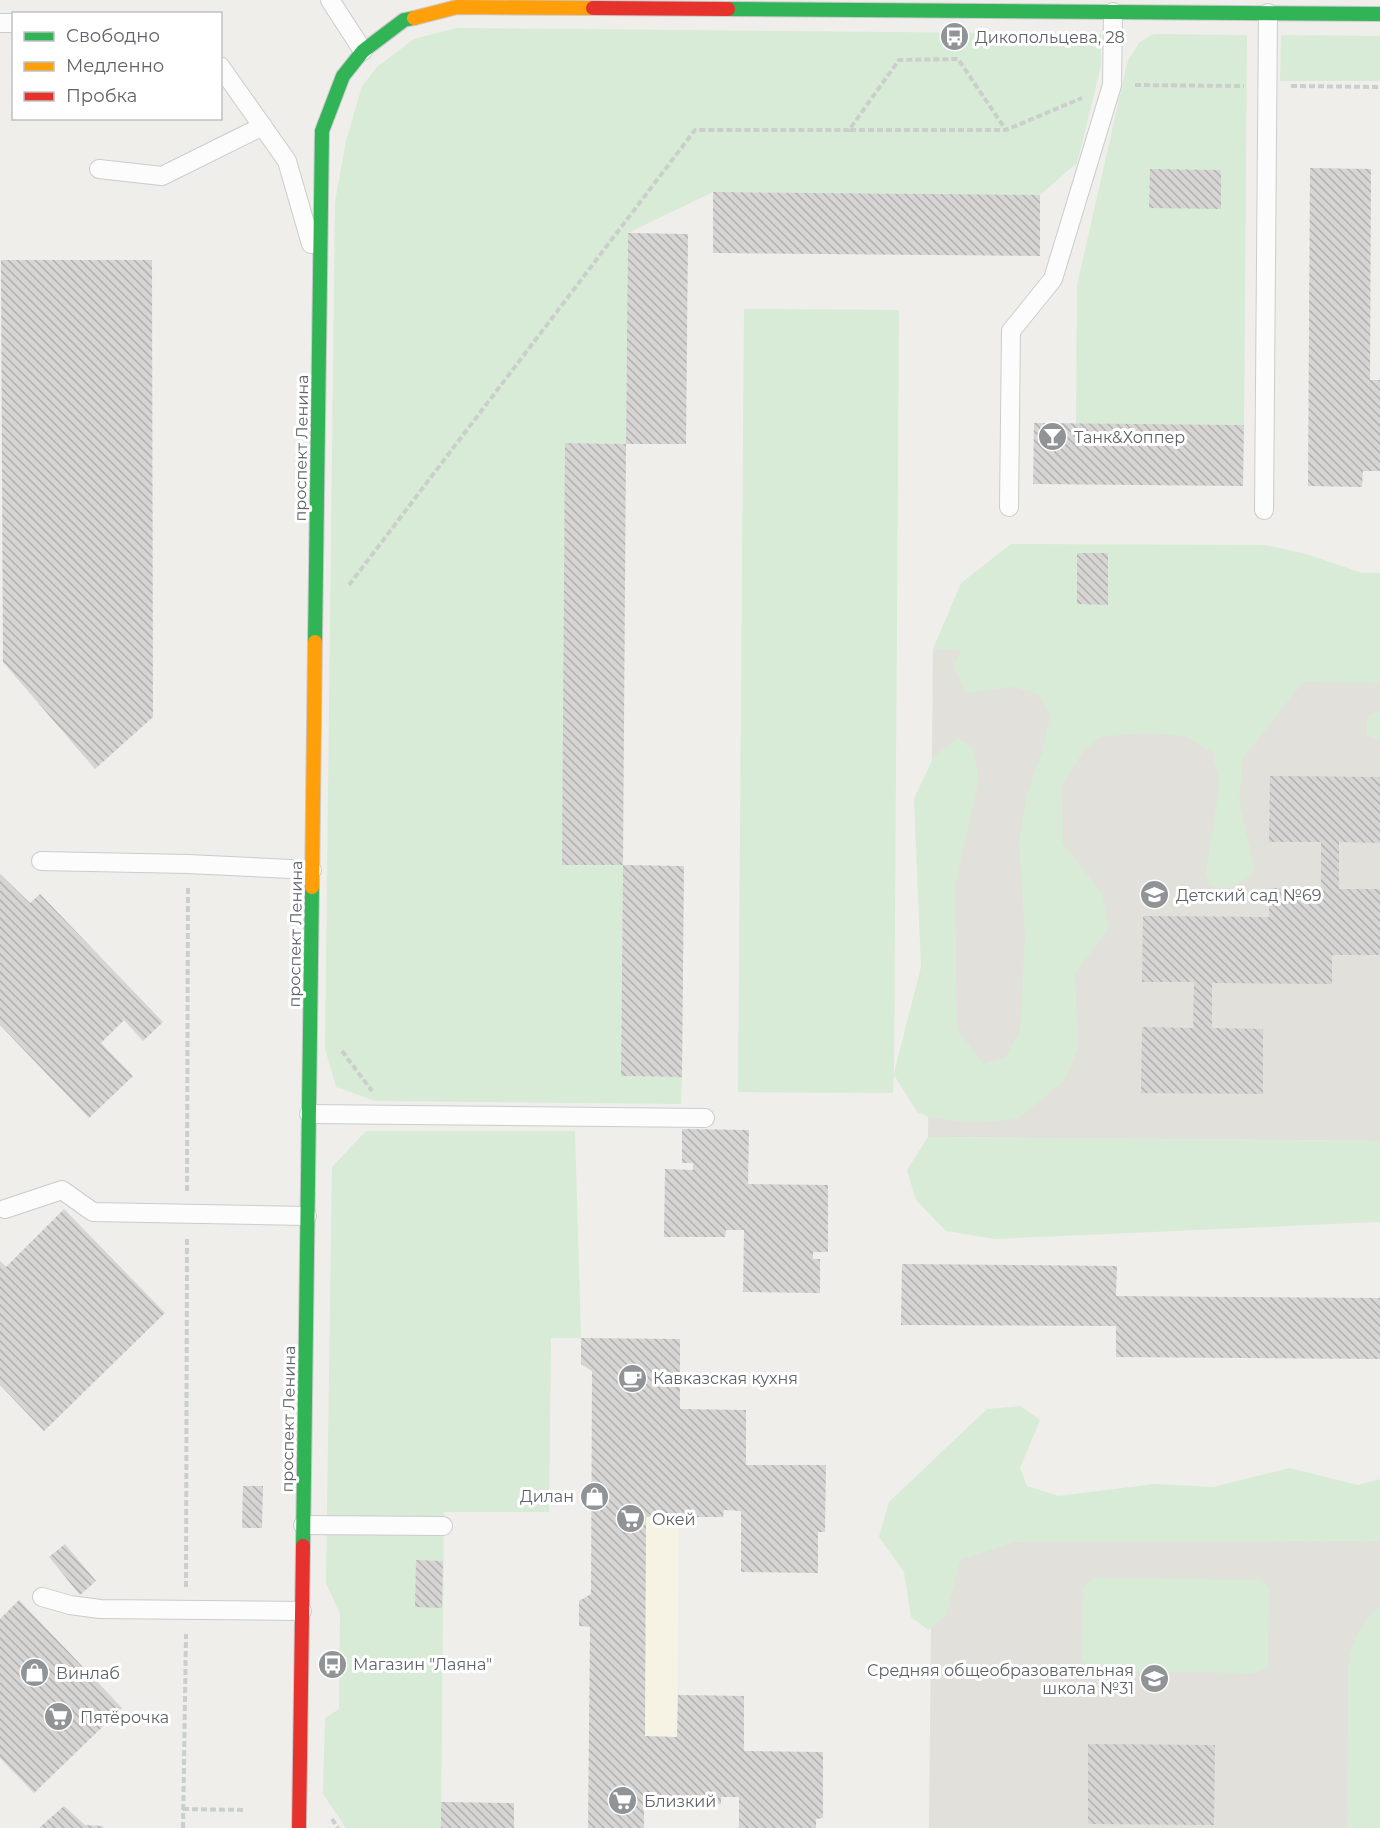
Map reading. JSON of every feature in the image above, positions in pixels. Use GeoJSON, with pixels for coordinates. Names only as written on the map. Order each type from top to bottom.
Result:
{"type":"FeatureCollection","features":[{"type":"Feature","properties":{"kind":"street","name":"проспект Ленина"},"geometry":{"type":"LineString","coordinates":[[299,1828],[322,131],[343,76],[363,51],[404,20],[457,7],[932,5],[1113,12],[1380,14]]}},
{"type":"Feature","properties":{"kind":"lane"},"geometry":{"type":"LineString","coordinates":[[330,0],[363,51]]}},
{"type":"Feature","properties":{"kind":"lane"},"geometry":{"type":"LineString","coordinates":[[1010,507],[1011,331],[1053,279],[1112,85],[1113,12]]}},
{"type":"Feature","properties":{"kind":"lane"},"geometry":{"type":"LineString","coordinates":[[1264,510],[1268,13]]}},
{"type":"Feature","properties":{"kind":"lane"},"geometry":{"type":"LineString","coordinates":[[222,69],[287,161],[320,271]]}},
{"type":"Feature","properties":{"kind":"lane"},"geometry":{"type":"LineString","coordinates":[[99,169],[162,176],[263,126]]}},
{"type":"Feature","properties":{"kind":"lane"},"geometry":{"type":"LineString","coordinates":[[41,861],[188,864],[312,870]]}},
{"type":"Feature","properties":{"kind":"lane"},"geometry":{"type":"LineString","coordinates":[[309,1114],[705,1118]]}},
{"type":"Feature","properties":{"kind":"lane"},"geometry":{"type":"LineString","coordinates":[[5,1209],[62,1190],[93,1212],[307,1216]]}},
{"type":"Feature","properties":{"kind":"lane"},"geometry":{"type":"LineString","coordinates":[[303,1525],[443,1526]]}},
{"type":"Feature","properties":{"kind":"lane"},"geometry":{"type":"LineString","coordinates":[[42,1597],[70,1605],[100,1609],[302,1611]]}},
{"type":"Feature","properties":{"kind":"path"},"geometry":{"type":"LineString","coordinates":[[849,130],[899,60],[958,60],[1006,130]]}},
{"type":"Feature","properties":{"kind":"path"},"geometry":{"type":"LineString","coordinates":[[347,588],[694,130],[1006,130],[1112,85]]}},
{"type":"Feature","properties":{"kind":"path"},"geometry":{"type":"LineString","coordinates":[[183,1828],[186,1610],[188,864]]}},
{"type":"Feature","properties":{"kind":"path"},"geometry":{"type":"LineString","coordinates":[[340,1050],[390,1115]]}},
{"type":"Feature","properties":{"kind":"path"},"geometry":{"type":"LineString","coordinates":[[183,1809],[246,1810]]}},
{"type":"Feature","properties":{"kind":"shaded area","name":"Детский сад №69"},"geometry":{"type":"Polygon","coordinates":[[[933,649],[1380,653],[1380,1141],[928,1137],[933,649]]]}},
{"type":"Feature","properties":{"kind":"shaded area"},"geometry":{"type":"Polygon","coordinates":[[[581,1338],[680,1339],[677,1737],[660,1736],[659,1794],[644,1794],[644,1828],[588,1828],[590,1627],[579,1626],[579,1601],[591,1594],[592,1371],[581,1364],[581,1338]]]}},
{"type":"Feature","properties":{"kind":"shaded area","name":"Средняя общеобразовательная школа №31"},"geometry":{"type":"Polygon","coordinates":[[[932,1525],[1380,1529],[1380,1828],[929,1828],[932,1525]]]}},
{"type":"Feature","properties":{"kind":"green space"},"geometry":{"type":"Polygon","coordinates":[[[457,28],[1101,34],[1101,66],[1077,163],[1040,195],[713,192],[628,233],[626,444],[566,443],[563,865],[623,865],[621,1076],[682,1077],[681,1104],[375,1101],[336,1087],[325,1048],[335,202],[346,141],[362,86],[378,66],[414,39],[457,28]]]}},
{"type":"Feature","properties":{"kind":"green space"},"geometry":{"type":"Polygon","coordinates":[[[1154,34],[1247,35],[1244,425],[1076,424],[1077,285],[1128,60],[1140,42],[1154,34]]]}},
{"type":"Feature","properties":{"kind":"green space"},"geometry":{"type":"Polygon","coordinates":[[[1281,35],[1380,36],[1380,81],[1280,81],[1281,35]]]}},
{"type":"Feature","properties":{"kind":"green space"},"geometry":{"type":"Polygon","coordinates":[[[744,309],[899,310],[894,1073],[921,967],[914,799],[934,756],[958,738],[972,747],[979,778],[955,886],[957,1030],[984,1064],[1005,1058],[1020,1031],[1025,936],[1019,841],[1027,793],[1042,753],[1050,716],[1039,694],[1013,687],[965,693],[954,666],[962,649],[933,649],[961,583],[1011,544],[1265,545],[1306,554],[1362,573],[1380,573],[1380,683],[1303,682],[1243,758],[1239,801],[1255,872],[1228,890],[1209,885],[1206,871],[1220,783],[1212,752],[1184,736],[1144,733],[1101,737],[1084,750],[1062,785],[1063,844],[1102,893],[1109,927],[1075,974],[1078,1047],[1065,1080],[1018,1119],[971,1123],[929,1117],[917,1112],[894,1075],[893,1093],[738,1092],[744,309]]]}},
{"type":"Feature","properties":{"kind":"green space"},"geometry":{"type":"Polygon","coordinates":[[[1380,711],[1380,741],[1367,735],[1367,717],[1380,711]]]}},
{"type":"Feature","properties":{"kind":"green space"},"geometry":{"type":"Polygon","coordinates":[[[366,1131],[575,1131],[581,1338],[551,1338],[549,1512],[444,1512],[441,1828],[346,1828],[323,1794],[325,1718],[339,1709],[340,1614],[326,1583],[332,1167],[366,1131]]]}},
{"type":"Feature","properties":{"kind":"green space"},"geometry":{"type":"Polygon","coordinates":[[[928,1137],[1380,1141],[1380,1222],[996,1239],[946,1231],[916,1200],[907,1170],[928,1137]]]}},
{"type":"Feature","properties":{"kind":"green space"},"geometry":{"type":"Polygon","coordinates":[[[1020,1406],[1040,1420],[1020,1468],[1027,1486],[1058,1496],[1155,1484],[1213,1487],[1290,1468],[1358,1485],[1380,1479],[1380,1541],[1015,1542],[960,1560],[946,1616],[928,1630],[911,1617],[904,1572],[879,1537],[889,1502],[987,1409],[1020,1406]]]}},
{"type":"Feature","properties":{"kind":"green space"},"geometry":{"type":"Polygon","coordinates":[[[1099,1578],[1260,1580],[1269,1589],[1268,1664],[1262,1670],[1253,1673],[1092,1671],[1085,1665],[1082,1656],[1083,1594],[1088,1583],[1099,1578]]]}},
{"type":"Feature","properties":{"kind":"green space"},"geometry":{"type":"Polygon","coordinates":[[[1380,1607],[1380,1828],[1347,1828],[1348,1667],[1352,1649],[1362,1626],[1380,1607]]]}},
{"type":"Feature","properties":{"kind":"building"},"geometry":{"type":"Polygon","coordinates":[[[1310,168],[1371,169],[1370,380],[1380,380],[1380,471],[1363,471],[1362,487],[1308,486],[1310,168]]]}},
{"type":"Feature","properties":{"kind":"building"},"geometry":{"type":"Polygon","coordinates":[[[1150,169],[1221,170],[1221,209],[1149,208],[1150,169]]]}},
{"type":"Feature","properties":{"kind":"building"},"geometry":{"type":"Polygon","coordinates":[[[713,192],[1040,195],[1040,256],[713,253],[713,192]]]}},
{"type":"Feature","properties":{"kind":"building"},"geometry":{"type":"Polygon","coordinates":[[[628,233],[688,234],[686,444],[626,444],[628,233]]]}},
{"type":"Feature","properties":{"kind":"building"},"geometry":{"type":"Polygon","coordinates":[[[1,260],[152,260],[153,717],[95,769],[3,662],[1,260]]]}},
{"type":"Feature","properties":{"kind":"building"},"geometry":{"type":"Polygon","coordinates":[[[1034,423],[1244,425],[1243,486],[1033,484],[1034,423]]]}},
{"type":"Feature","properties":{"kind":"building"},"geometry":{"type":"Polygon","coordinates":[[[565,443],[626,444],[623,865],[562,865],[565,443]]]}},
{"type":"Feature","properties":{"kind":"building"},"geometry":{"type":"Polygon","coordinates":[[[1077,553],[1108,553],[1108,605],[1077,604],[1077,553]]]}},
{"type":"Feature","properties":{"kind":"building"},"geometry":{"type":"Polygon","coordinates":[[[1270,776],[1380,777],[1380,843],[1339,842],[1339,889],[1380,889],[1380,955],[1332,955],[1332,984],[1212,983],[1212,1028],[1263,1029],[1263,1094],[1141,1093],[1142,1027],[1193,1028],[1194,982],[1142,982],[1143,916],[1269,917],[1269,888],[1321,889],[1321,842],[1269,842],[1270,776]]]}},
{"type":"Feature","properties":{"kind":"building"},"geometry":{"type":"Polygon","coordinates":[[[623,865],[684,866],[682,1077],[621,1076],[623,865]]]}},
{"type":"Feature","properties":{"kind":"building"},"geometry":{"type":"Polygon","coordinates":[[[0,874],[30,903],[40,894],[163,1022],[143,1041],[124,1020],[101,1043],[133,1076],[89,1118],[0,1025],[0,874]]]}},
{"type":"Feature","properties":{"kind":"building"},"geometry":{"type":"Polygon","coordinates":[[[682,1129],[749,1130],[748,1184],[828,1185],[828,1252],[813,1252],[813,1259],[820,1259],[820,1293],[743,1292],[744,1230],[726,1230],[725,1237],[664,1237],[665,1169],[693,1170],[693,1163],[682,1163],[682,1129]]]}},
{"type":"Feature","properties":{"kind":"building"},"geometry":{"type":"Polygon","coordinates":[[[64,1209],[165,1313],[44,1431],[0,1385],[0,1261],[6,1267],[64,1209]]]}},
{"type":"Feature","properties":{"kind":"building"},"geometry":{"type":"Polygon","coordinates":[[[902,1264],[1117,1266],[1116,1296],[1380,1298],[1380,1359],[1116,1357],[1116,1326],[901,1325],[902,1264]]]}},
{"type":"Feature","properties":{"kind":"building"},"geometry":{"type":"Polygon","coordinates":[[[581,1338],[680,1339],[680,1409],[746,1410],[746,1465],[826,1465],[825,1532],[818,1532],[818,1573],[741,1572],[741,1511],[724,1510],[723,1517],[646,1517],[645,1736],[677,1737],[678,1695],[744,1696],[744,1751],[823,1752],[823,1818],[816,1819],[816,1828],[739,1828],[739,1797],[721,1797],[721,1804],[659,1803],[659,1794],[644,1794],[644,1828],[588,1828],[590,1627],[579,1626],[579,1601],[591,1594],[592,1371],[581,1364],[581,1338]]]}},
{"type":"Feature","properties":{"kind":"building"},"geometry":{"type":"Polygon","coordinates":[[[243,1486],[263,1486],[262,1528],[242,1528],[243,1486]]]}},
{"type":"Feature","properties":{"kind":"building"},"geometry":{"type":"Polygon","coordinates":[[[65,1544],[96,1581],[80,1595],[49,1557],[65,1544]]]}},
{"type":"Feature","properties":{"kind":"building"},"geometry":{"type":"Polygon","coordinates":[[[416,1560],[443,1561],[442,1608],[415,1607],[416,1560]]]}},
{"type":"Feature","properties":{"kind":"building"},"geometry":{"type":"Polygon","coordinates":[[[19,1600],[122,1708],[34,1793],[0,1758],[0,1619],[19,1600]]]}},
{"type":"Feature","properties":{"kind":"building"},"geometry":{"type":"Polygon","coordinates":[[[1088,1744],[1215,1745],[1214,1825],[1088,1824],[1088,1744]]]}},
{"type":"Feature","properties":{"kind":"building"},"geometry":{"type":"Polygon","coordinates":[[[441,1802],[514,1803],[514,1828],[441,1828],[441,1802]]]}},
{"type":"Feature","properties":{"kind":"building"},"geometry":{"type":"Polygon","coordinates":[[[64,1806],[85,1825],[103,1826],[103,1828],[39,1828],[64,1806]]]}},
{"type":"Feature","properties":{"kind":"traffic: fast"},"geometry":{"type":"LineString","coordinates":[[728,9],[1380,14]]}},
{"type":"Feature","properties":{"kind":"traffic: fast"},"geometry":{"type":"LineString","coordinates":[[315,642],[322,131],[343,76],[363,51],[404,20],[414,18]]}},
{"type":"Feature","properties":{"kind":"traffic: fast"},"geometry":{"type":"LineString","coordinates":[[303,1546],[312,887]]}},
{"type":"Feature","properties":{"kind":"traffic: slow"},"geometry":{"type":"LineString","coordinates":[[414,18],[457,7],[593,8]]}},
{"type":"Feature","properties":{"kind":"traffic: slow"},"geometry":{"type":"LineString","coordinates":[[312,887],[315,642]]}},
{"type":"Feature","properties":{"kind":"traffic: jam"},"geometry":{"type":"LineString","coordinates":[[593,8],[728,9]]}},
{"type":"Feature","properties":{"kind":"traffic: jam"},"geometry":{"type":"LineString","coordinates":[[299,1828],[303,1546]]}},
{"type":"Feature","properties":{"kind":"place","name":"Дикопольцева, 28"},"geometry":{"type":"Point","coordinates":[954,37]}},
{"type":"Feature","properties":{"kind":"place","name":"Танк&Хоппер"},"geometry":{"type":"Point","coordinates":[1053,437]}},
{"type":"Feature","properties":{"kind":"place","name":"Детский сад №69"},"geometry":{"type":"Point","coordinates":[1155,895]}},
{"type":"Feature","properties":{"kind":"place","name":"Кавказская кухня"},"geometry":{"type":"Point","coordinates":[632,1378]}},
{"type":"Feature","properties":{"kind":"place","name":"Дилан"},"geometry":{"type":"Point","coordinates":[595,1496]}},
{"type":"Feature","properties":{"kind":"place","name":"Окей"},"geometry":{"type":"Point","coordinates":[631,1519]}},
{"type":"Feature","properties":{"kind":"place","name":"Магазин \"Лаяна\""},"geometry":{"type":"Point","coordinates":[332,1664]}},
{"type":"Feature","properties":{"kind":"place","name":"Винлаб"},"geometry":{"type":"Point","coordinates":[35,1673]}},
{"type":"Feature","properties":{"kind":"place","name":"Средняя общеобразовательная школа №31"},"geometry":{"type":"Point","coordinates":[1155,1679]}},
{"type":"Feature","properties":{"kind":"place","name":"Пятёрочка"},"geometry":{"type":"Point","coordinates":[59,1717]}},
{"type":"Feature","properties":{"kind":"place","name":"Близкий"},"geometry":{"type":"Point","coordinates":[623,1801]}}]}
